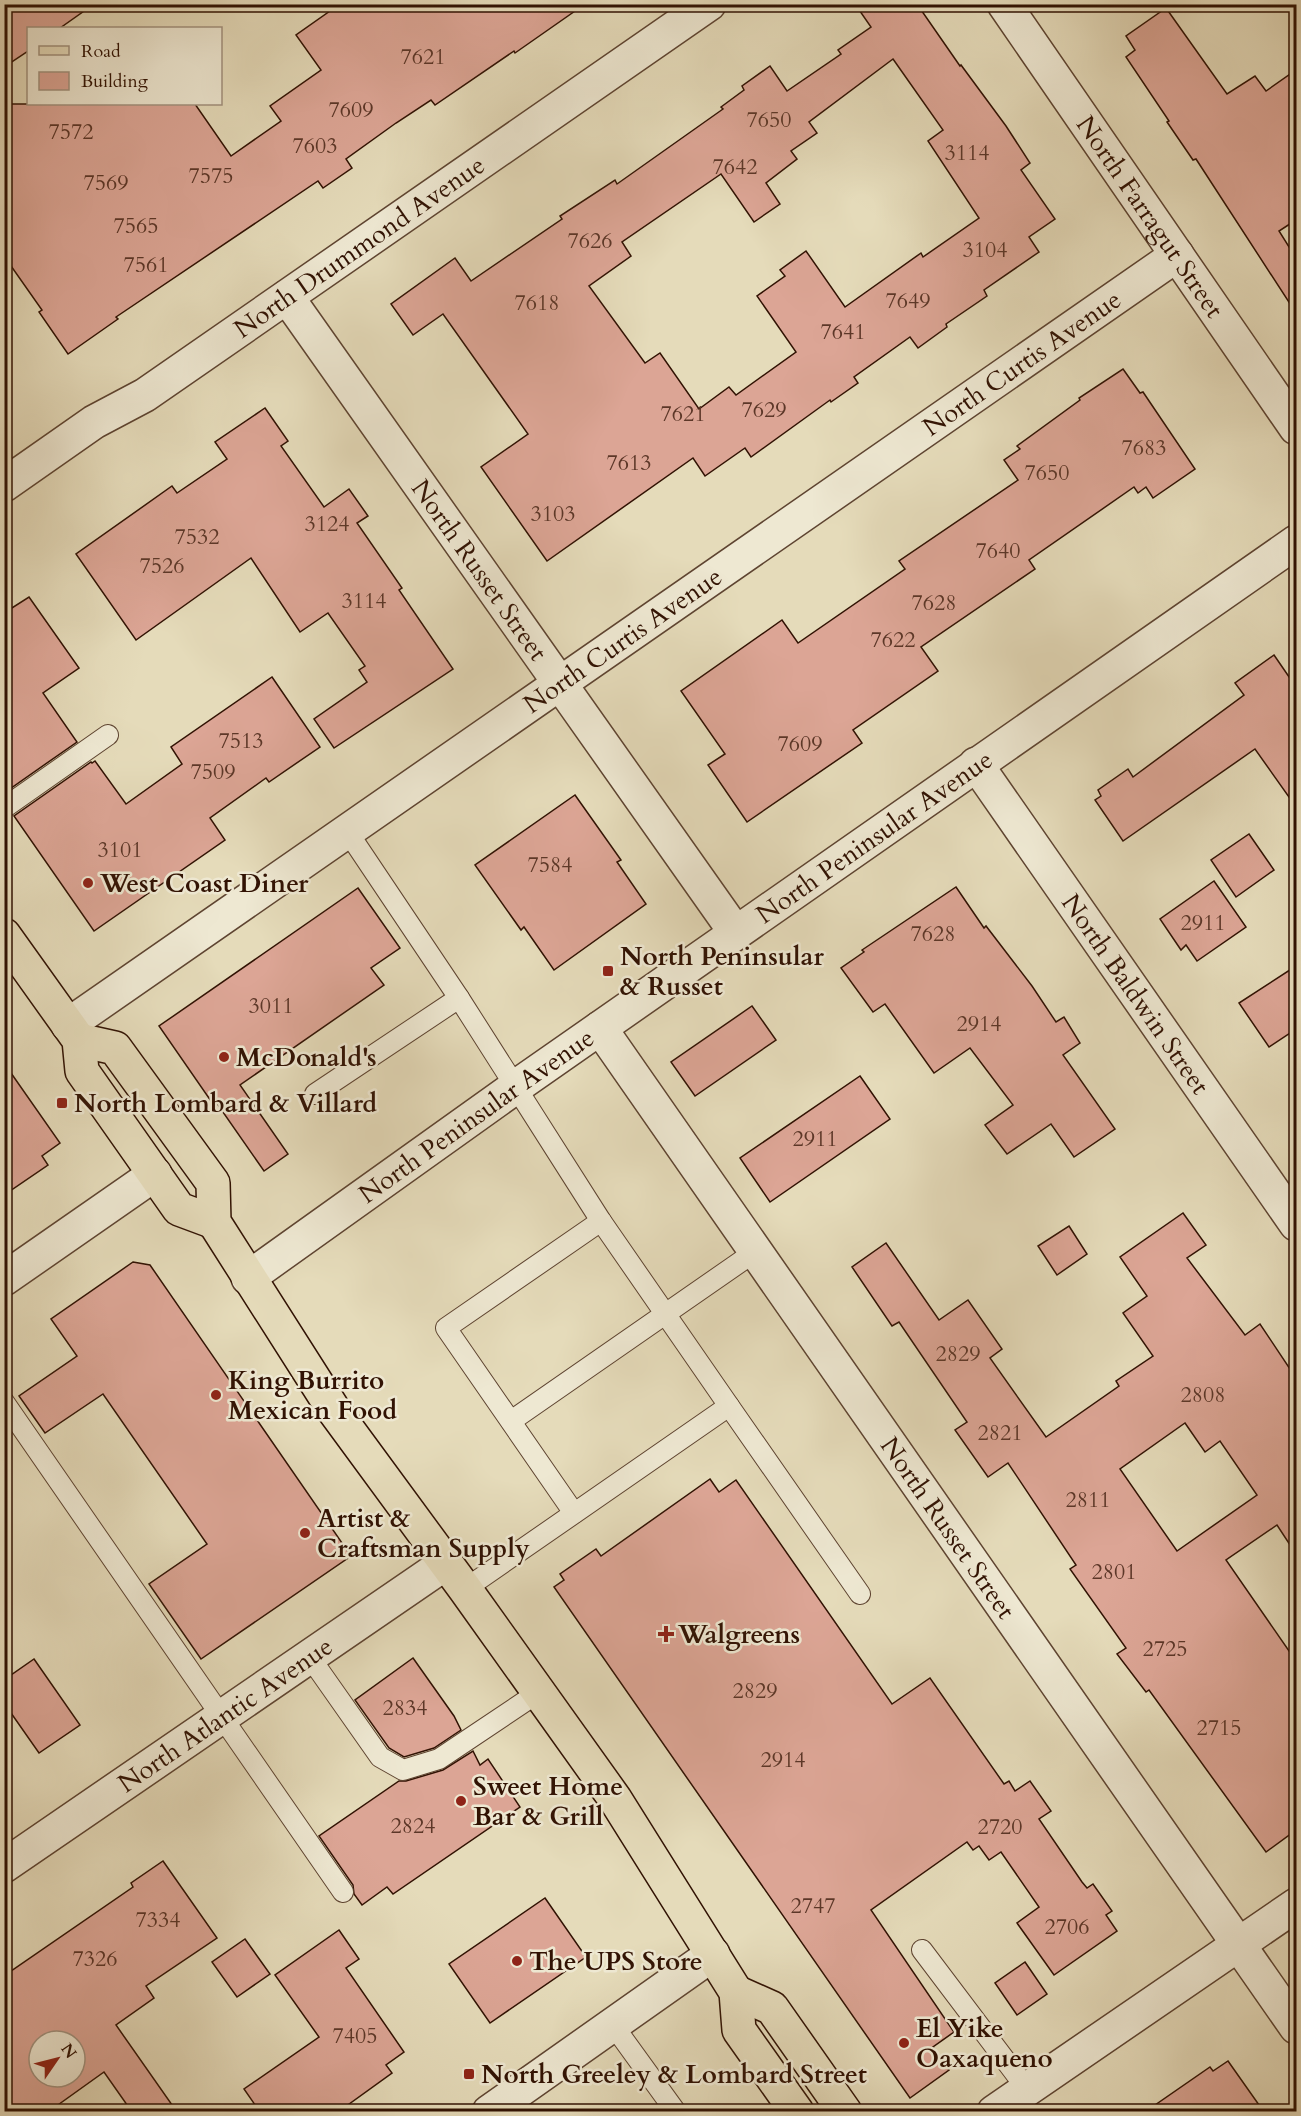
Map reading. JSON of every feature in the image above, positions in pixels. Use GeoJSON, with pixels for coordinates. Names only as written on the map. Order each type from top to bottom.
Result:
{"type":"FeatureCollection","features":[{"type":"Feature","properties":{"kind":"main road"},"geometry":{"type":"LineString","coordinates":[[4,935],[73,1032],[82,1071],[179,1209],[214,1222]]}},
{"type":"Feature","properties":{"kind":"main road"},"geometry":{"type":"LineString","coordinates":[[73,1032],[115,1048],[213,1183],[214,1222],[248,1278],[335,1412],[615,1799],[736,1992],[739,2030],[797,2112]]}},
{"type":"Feature","properties":{"kind":"main road"},"geometry":{"type":"LineString","coordinates":[[736,1992],[772,2008],[845,2112]]}},
{"type":"Feature","properties":{"kind":"street","name":"North Drummond Avenue"},"geometry":{"type":"LineString","coordinates":[[4,485],[94,422],[145,395],[709,4]]}},
{"type":"Feature","properties":{"kind":"street","name":"North Farragut Street"},"geometry":{"type":"LineString","coordinates":[[1004,4],[1296,428]]}},
{"type":"Feature","properties":{"kind":"street","name":"North Curtis Avenue"},"geometry":{"type":"LineString","coordinates":[[73,1032],[347,831],[1177,255]]}},
{"type":"Feature","properties":{"kind":"street","name":"North Russet Street"},"geometry":{"type":"LineString","coordinates":[[287,297],[736,933]]}},
{"type":"Feature","properties":{"kind":"street","name":"North Peninsular Avenue"},"geometry":{"type":"LineString","coordinates":[[248,1278],[514,1088],[1296,542]]}},
{"type":"Feature","properties":{"kind":"street","name":"North Baldwin Street"},"geometry":{"type":"LineString","coordinates":[[976,764],[1296,1224]]}},
{"type":"Feature","properties":{"kind":"street","name":"North Russet Street"},"geometry":{"type":"LineString","coordinates":[[600,1028],[1296,2027]]}},
{"type":"Feature","properties":{"kind":"street"},"geometry":{"type":"LineString","coordinates":[[4,1279],[155,1174]]}},
{"type":"Feature","properties":{"kind":"street","name":"North Atlantic Avenue"},"geometry":{"type":"LineString","coordinates":[[4,1866],[309,1656],[455,1576]]}},
{"type":"Feature","properties":{"kind":"street"},"geometry":{"type":"LineString","coordinates":[[994,2112],[1296,1905]]}},
{"type":"Feature","properties":{"kind":"street"},"geometry":{"type":"LineString","coordinates":[[489,2112],[713,1954]]}},
{"type":"Feature","properties":{"kind":"lane"},"geometry":{"type":"LineString","coordinates":[[4,808],[108,735]]}},
{"type":"Feature","properties":{"kind":"lane"},"geometry":{"type":"LineString","coordinates":[[347,831],[459,998],[514,1088],[601,1221],[860,1594]]}},
{"type":"Feature","properties":{"kind":"lane"},"geometry":{"type":"LineString","coordinates":[[315,1094],[459,998]]}},
{"type":"Feature","properties":{"kind":"lane"},"geometry":{"type":"LineString","coordinates":[[574,1513],[446,1328],[601,1221]]}},
{"type":"Feature","properties":{"kind":"lane"},"geometry":{"type":"LineString","coordinates":[[511,1421],[756,1251]]}},
{"type":"Feature","properties":{"kind":"lane"},"geometry":{"type":"LineString","coordinates":[[4,1402],[343,1892]]}},
{"type":"Feature","properties":{"kind":"lane"},"geometry":{"type":"LineString","coordinates":[[455,1576],[574,1513],[729,1406]]}},
{"type":"Feature","properties":{"kind":"lane"},"geometry":{"type":"LineString","coordinates":[[309,1656],[380,1757],[403,1770],[439,1759],[539,1692]]}},
{"type":"Feature","properties":{"kind":"lane"},"geometry":{"type":"LineString","coordinates":[[922,1950],[1027,2089]]}},
{"type":"Feature","properties":{"kind":"lane"},"geometry":{"type":"LineString","coordinates":[[613,2025],[675,2112]]}},
{"type":"Feature","properties":{"kind":"building"},"geometry":{"type":"Polygon","coordinates":[[[4,4],[94,4],[61,27],[27,27],[27,52],[4,67],[4,4]]]}},
{"type":"Feature","properties":{"kind":"building"},"geometry":{"type":"Polygon","coordinates":[[[340,4],[585,4],[435,105],[431,100],[396,123],[346,159],[352,168],[323,188],[318,181],[116,317],[118,319],[68,354],[39,312],[42,310],[4,256],[4,104],[196,105],[231,156],[281,121],[270,106],[321,70],[296,35],[340,4]]]}},
{"type":"Feature","properties":{"kind":"building"},"geometry":{"type":"Polygon","coordinates":[[[855,4],[917,4],[960,66],[1006,126],[1030,163],[1021,170],[1055,219],[1029,237],[1039,252],[984,290],[987,296],[946,324],[947,327],[918,348],[910,337],[854,377],[858,383],[831,402],[830,400],[751,457],[745,448],[705,476],[693,458],[547,561],[481,467],[528,434],[443,314],[413,335],[391,304],[455,258],[471,281],[562,219],[560,216],[615,180],[617,184],[723,109],[721,107],[744,90],[742,86],[770,66],[787,91],[841,54],[838,50],[871,27],[855,4]],[[893,59],[809,122],[817,133],[791,151],[797,159],[766,183],[780,204],[754,222],[721,174],[622,242],[631,256],[589,286],[645,363],[660,353],[699,409],[729,387],[736,395],[796,352],[757,296],[785,276],[780,270],[806,251],[845,307],[921,253],[923,257],[979,218],[928,141],[943,130],[893,59]]]}},
{"type":"Feature","properties":{"kind":"building"},"geometry":{"type":"Polygon","coordinates":[[[1166,8],[1227,94],[1255,76],[1266,91],[1296,70],[1296,220],[1279,231],[1296,258],[1296,313],[1196,159],[1193,160],[1126,57],[1135,50],[1126,36],[1166,8]]]}},
{"type":"Feature","properties":{"kind":"building"},"geometry":{"type":"Polygon","coordinates":[[[1123,369],[1140,393],[1143,392],[1195,469],[1153,498],[1146,487],[1138,493],[1134,487],[1029,560],[1035,569],[921,647],[938,671],[853,730],[862,743],[747,822],[708,765],[725,754],[681,691],[782,620],[798,643],[905,569],[899,561],[1018,480],[1004,460],[1020,449],[1017,446],[1080,400],[1079,398],[1123,369]]]}},
{"type":"Feature","properties":{"kind":"building"},"geometry":{"type":"Polygon","coordinates":[[[265,408],[288,441],[281,446],[324,507],[349,489],[368,516],[357,523],[402,588],[399,590],[453,669],[334,748],[314,719],[367,682],[359,670],[365,666],[328,613],[300,632],[251,558],[136,640],[76,554],[172,486],[177,493],[227,459],[215,442],[265,408]]]}},
{"type":"Feature","properties":{"kind":"building"},"geometry":{"type":"Polygon","coordinates":[[[29,597],[79,668],[43,693],[77,742],[4,793],[4,613],[29,597]]]}},
{"type":"Feature","properties":{"kind":"building"},"geometry":{"type":"Polygon","coordinates":[[[1274,655],[1296,687],[1296,807],[1255,749],[1123,841],[1095,800],[1101,796],[1098,790],[1128,769],[1133,777],[1244,695],[1235,683],[1274,655]]]}},
{"type":"Feature","properties":{"kind":"building"},"geometry":{"type":"Polygon","coordinates":[[[272,677],[320,747],[269,782],[266,778],[210,818],[225,840],[94,931],[14,816],[95,761],[126,804],[182,764],[171,747],[272,677]]]}},
{"type":"Feature","properties":{"kind":"building"},"geometry":{"type":"Polygon","coordinates":[[[575,795],[621,860],[617,862],[646,904],[554,970],[524,927],[521,930],[475,865],[575,795]]]}},
{"type":"Feature","properties":{"kind":"building"},"geometry":{"type":"Polygon","coordinates":[[[1249,834],[1274,870],[1236,897],[1211,860],[1249,834]]]}},
{"type":"Feature","properties":{"kind":"building"},"geometry":{"type":"Polygon","coordinates":[[[1214,881],[1246,927],[1197,961],[1186,945],[1181,950],[1160,919],[1214,881]]]}},
{"type":"Feature","properties":{"kind":"building"},"geometry":{"type":"Polygon","coordinates":[[[956,887],[984,928],[986,926],[1032,986],[1056,1022],[1064,1017],[1080,1043],[1063,1055],[1115,1129],[1074,1157],[1051,1124],[1007,1154],[985,1125],[1013,1105],[970,1048],[934,1073],[885,1004],[873,1012],[841,968],[864,952],[862,950],[956,887]]]}},
{"type":"Feature","properties":{"kind":"building"},"geometry":{"type":"Polygon","coordinates":[[[358,888],[400,948],[371,968],[384,985],[240,1085],[288,1154],[264,1171],[216,1102],[213,1104],[159,1026],[358,888]]]}},
{"type":"Feature","properties":{"kind":"building"},"geometry":{"type":"Polygon","coordinates":[[[1296,966],[1296,1029],[1269,1047],[1239,1003],[1296,966]]]}},
{"type":"Feature","properties":{"kind":"building"},"geometry":{"type":"Polygon","coordinates":[[[752,1006],[776,1040],[695,1096],[671,1062],[752,1006]]]}},
{"type":"Feature","properties":{"kind":"building"},"geometry":{"type":"Polygon","coordinates":[[[4,1063],[60,1143],[42,1156],[48,1165],[4,1195],[4,1063]]]}},
{"type":"Feature","properties":{"kind":"building"},"geometry":{"type":"Polygon","coordinates":[[[860,1076],[890,1119],[770,1202],[740,1158],[860,1076]]]}},
{"type":"Feature","properties":{"kind":"building"},"geometry":{"type":"Polygon","coordinates":[[[1183,1213],[1206,1245],[1187,1258],[1245,1335],[1260,1324],[1296,1378],[1296,1554],[1277,1525],[1226,1560],[1296,1661],[1296,1830],[1266,1852],[1149,1690],[1146,1692],[1117,1654],[1126,1648],[1070,1569],[1076,1565],[1008,1463],[988,1477],[955,1430],[967,1422],[899,1322],[892,1326],[852,1267],[886,1243],[939,1320],[968,1300],[1002,1349],[990,1358],[1046,1437],[1119,1386],[1116,1381],[1153,1356],[1123,1313],[1147,1296],[1120,1257],[1183,1213]],[[1185,1423],[1120,1469],[1177,1551],[1257,1495],[1220,1441],[1205,1452],[1185,1423]]]}},
{"type":"Feature","properties":{"kind":"building"},"geometry":{"type":"Polygon","coordinates":[[[1069,1226],[1087,1254],[1057,1275],[1038,1246],[1069,1226]]]}},
{"type":"Feature","properties":{"kind":"building"},"geometry":{"type":"Polygon","coordinates":[[[133,1262],[150,1265],[351,1556],[201,1659],[149,1584],[207,1544],[103,1394],[45,1433],[19,1396],[77,1356],[51,1319],[133,1262]]]}},
{"type":"Feature","properties":{"kind":"building","name":"Walgreens"},"geometry":{"type":"Polygon","coordinates":[[[710,1479],[719,1492],[736,1480],[892,1704],[930,1678],[1004,1784],[1009,1781],[1015,1791],[1030,1781],[1051,1811],[1039,1819],[1082,1882],[1087,1888],[1093,1884],[1112,1911],[1106,1915],[1117,1931],[1054,1975],[1017,1923],[1039,1907],[1001,1852],[989,1860],[979,1846],[973,1850],[967,1842],[871,1910],[954,2032],[933,2047],[949,2070],[910,2098],[554,1587],[564,1580],[560,1574],[596,1549],[601,1556],[710,1479]]]}},
{"type":"Feature","properties":{"kind":"building"},"geometry":{"type":"Polygon","coordinates":[[[413,1658],[454,1716],[461,1730],[434,1748],[404,1757],[389,1748],[355,1700],[413,1658]]]}},
{"type":"Feature","properties":{"kind":"building"},"geometry":{"type":"Polygon","coordinates":[[[34,1659],[80,1725],[39,1753],[4,1703],[4,1680],[34,1659]]]}},
{"type":"Feature","properties":{"kind":"building"},"geometry":{"type":"Polygon","coordinates":[[[473,1751],[480,1765],[488,1759],[520,1807],[393,1894],[387,1887],[362,1905],[354,1894],[353,1885],[319,1836],[399,1781],[443,1770],[473,1751]]]}},
{"type":"Feature","properties":{"kind":"building"},"geometry":{"type":"Polygon","coordinates":[[[163,1861],[217,1938],[146,1986],[154,1998],[116,2025],[177,2112],[132,2112],[104,2072],[87,2084],[87,2029],[27,2029],[27,2089],[80,2089],[48,2112],[13,2112],[4,2099],[4,1976],[133,1887],[131,1883],[163,1861]]]}},
{"type":"Feature","properties":{"kind":"building","name":"The UPS Store"},"geometry":{"type":"Polygon","coordinates":[[[545,1898],[586,1957],[490,2023],[449,1964],[545,1898]]]}},
{"type":"Feature","properties":{"kind":"building"},"geometry":{"type":"Polygon","coordinates":[[[339,1930],[359,1959],[346,1968],[404,2052],[386,2065],[392,2073],[338,2112],[260,2112],[244,2089],[319,2037],[275,1975],[339,1930]]]}},
{"type":"Feature","properties":{"kind":"building"},"geometry":{"type":"Polygon","coordinates":[[[245,1939],[270,1974],[237,1997],[212,1962],[245,1939]]]}},
{"type":"Feature","properties":{"kind":"building"},"geometry":{"type":"Polygon","coordinates":[[[1025,1962],[1047,1994],[1017,2015],[995,1983],[1025,1962]]]}},
{"type":"Feature","properties":{"kind":"building"},"geometry":{"type":"Polygon","coordinates":[[[1228,2061],[1264,2112],[1145,2112],[1210,2067],[1213,2071],[1228,2061]]]}},
{"type":"Feature","properties":{"kind":"place","name":"West Coast Diner"},"geometry":{"type":"Point","coordinates":[88,883]}},
{"type":"Feature","properties":{"kind":"place","name":"North Peninsular & Russet"},"geometry":{"type":"Point","coordinates":[608,971]}},
{"type":"Feature","properties":{"kind":"place","name":"McDonald's"},"geometry":{"type":"Point","coordinates":[224,1057]}},
{"type":"Feature","properties":{"kind":"place","name":"North Lombard & Villard"},"geometry":{"type":"Point","coordinates":[62,1103]}},
{"type":"Feature","properties":{"kind":"place","name":"King Burrito Mexican Food"},"geometry":{"type":"Point","coordinates":[216,1395]}},
{"type":"Feature","properties":{"kind":"place","name":"Artist & Craftsman Supply"},"geometry":{"type":"Point","coordinates":[305,1533]}},
{"type":"Feature","properties":{"kind":"place","name":"Walgreens"},"geometry":{"type":"Point","coordinates":[666,1634]}},
{"type":"Feature","properties":{"kind":"place","name":"Sweet Home Bar & Grill"},"geometry":{"type":"Point","coordinates":[461,1801]}},
{"type":"Feature","properties":{"kind":"place","name":"The UPS Store"},"geometry":{"type":"Point","coordinates":[517,1961]}},
{"type":"Feature","properties":{"kind":"place","name":"El Yike Oaxaqueno"},"geometry":{"type":"Point","coordinates":[904,2043]}},
{"type":"Feature","properties":{"kind":"place","name":"North Greeley & Lombard Street"},"geometry":{"type":"Point","coordinates":[469,2074]}}]}
